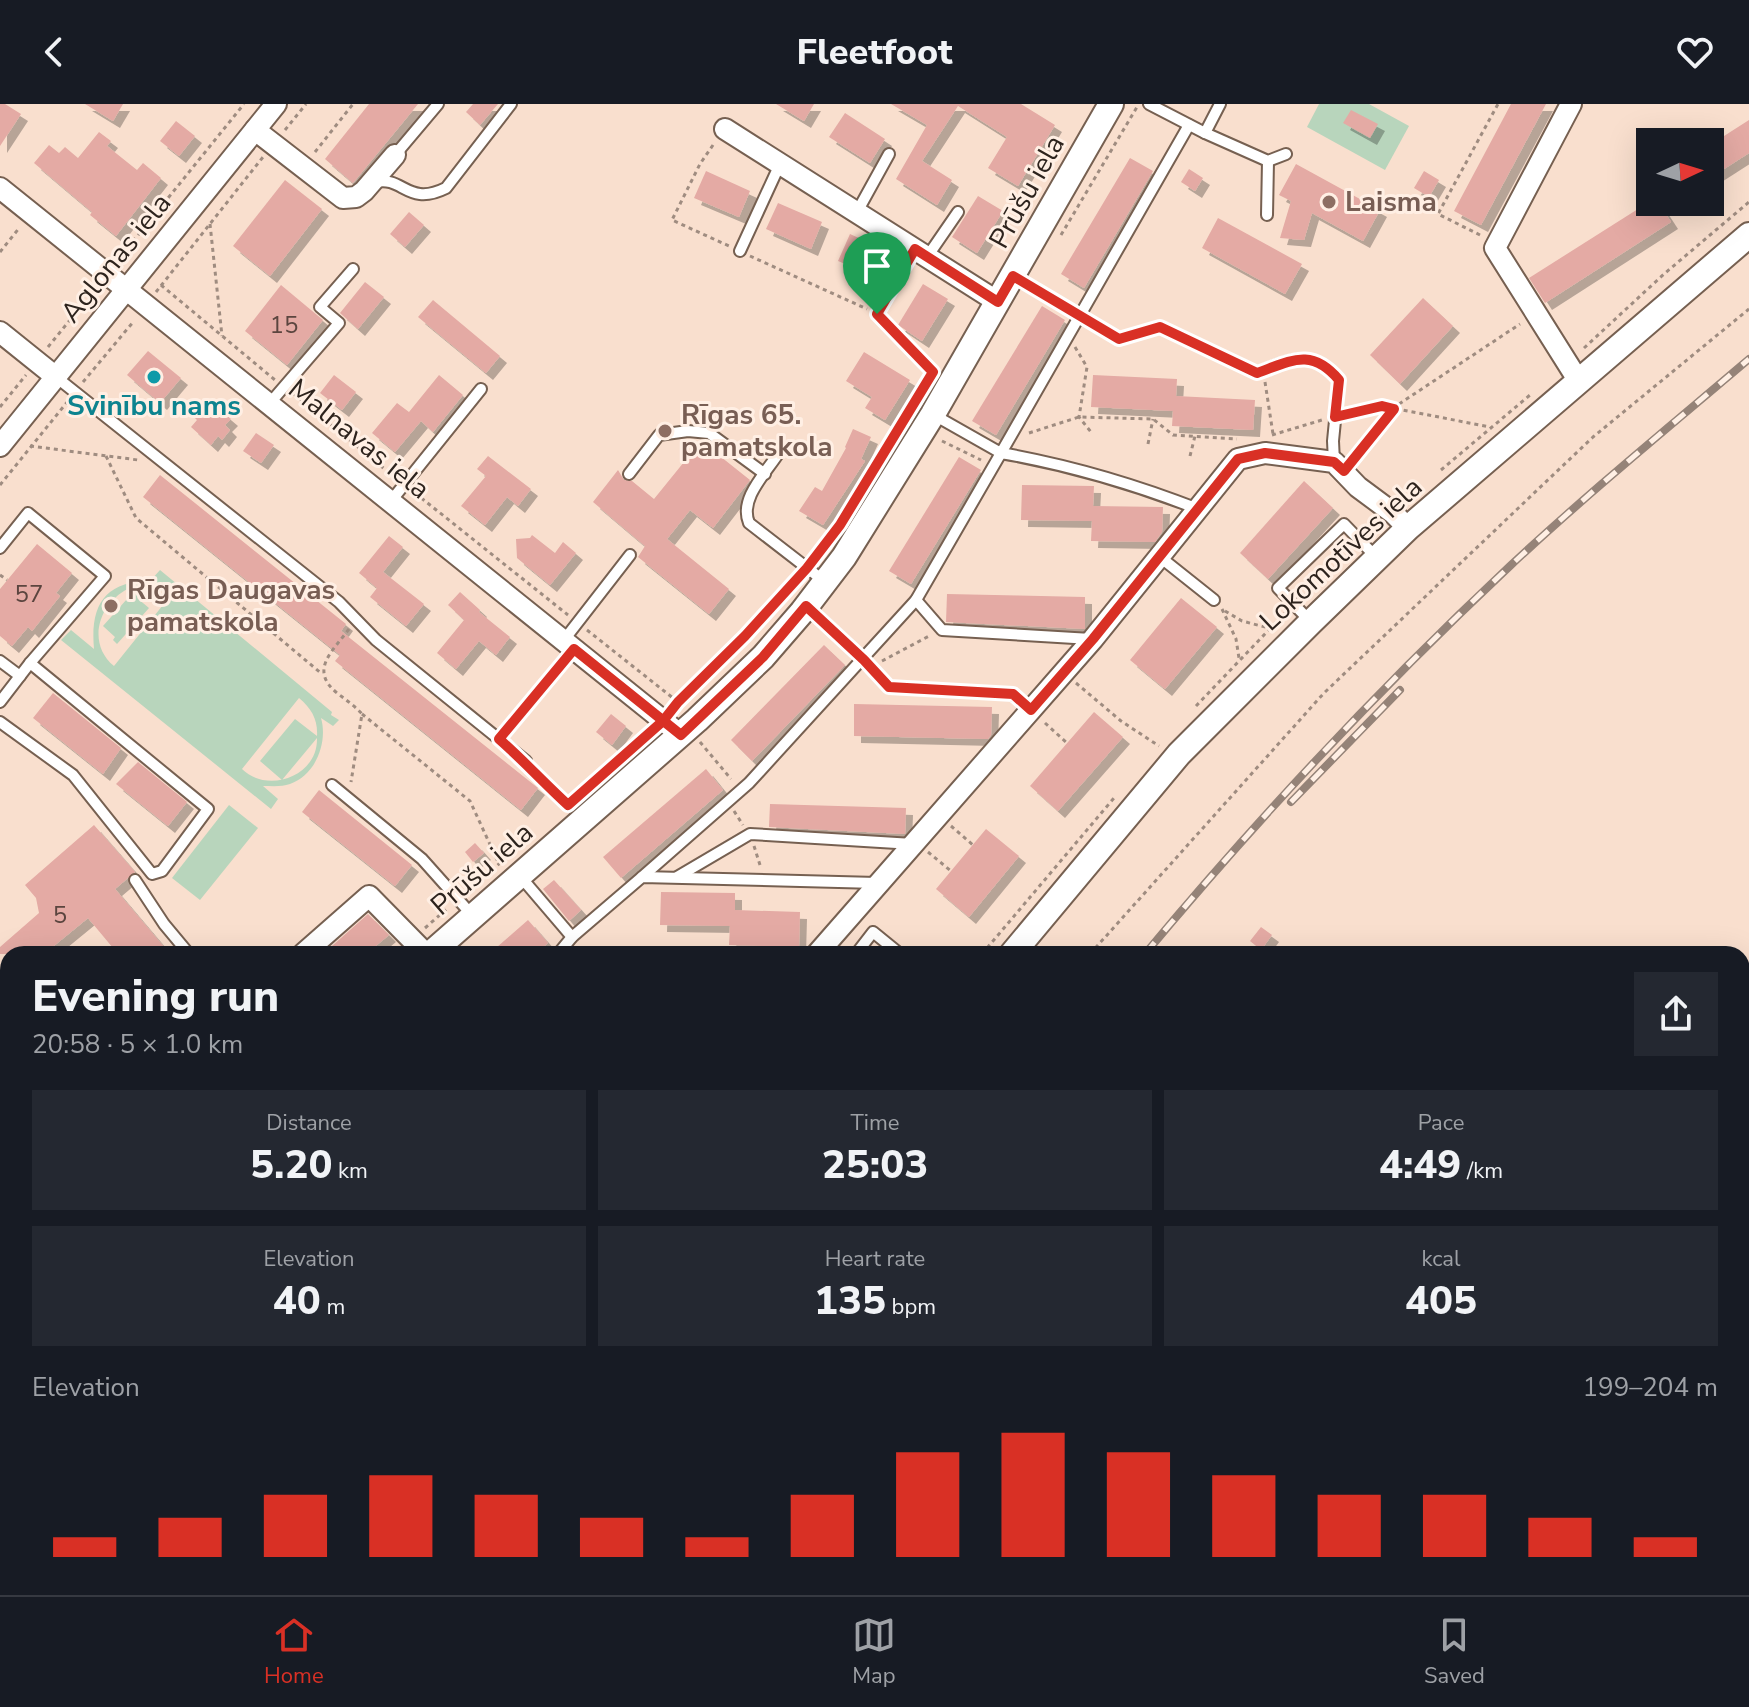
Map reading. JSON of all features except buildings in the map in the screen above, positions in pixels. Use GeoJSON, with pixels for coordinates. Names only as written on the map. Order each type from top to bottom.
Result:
{"type":"FeatureCollection","features":[{"type":"Feature","properties":{"kind":"street","name":"Aglonas iela"},"geometry":{"type":"LineString","coordinates":[[2,443],[276,104]]}},
{"type":"Feature","properties":{"kind":"street","name":"Prūšu iela"},"geometry":{"type":"LineString","coordinates":[[425,946],[510,870],[685,730],[763,657],[806,606],[816,575],[844,557],[933,414],[1111,104]]}},
{"type":"Feature","properties":{"kind":"street"},"geometry":{"type":"LineString","coordinates":[[1571,104],[1495,248],[1578,380]]}},
{"type":"Feature","properties":{"kind":"street"},"geometry":{"type":"LineString","coordinates":[[725,129],[998,302]]}},
{"type":"Feature","properties":{"kind":"street"},"geometry":{"type":"LineString","coordinates":[[255,130],[343,198],[356,197],[395,155]]}},
{"type":"Feature","properties":{"kind":"street","name":"Malnavas iela"},"geometry":{"type":"LineString","coordinates":[[0,188],[270,403],[398,493],[569,644],[685,730]]}},
{"type":"Feature","properties":{"kind":"street","name":"Lokomotīves iela"},"geometry":{"type":"LineString","coordinates":[[1019,946],[1179,754],[1311,622],[1408,528],[1749,235]]}},
{"type":"Feature","properties":{"kind":"street"},"geometry":{"type":"LineString","coordinates":[[0,332],[56,377]]}},
{"type":"Feature","properties":{"kind":"street"},"geometry":{"type":"LineString","coordinates":[[824,946],[1093,639],[1238,459],[1265,453],[1339,467],[1408,528]]}},
{"type":"Feature","properties":{"kind":"street"},"geometry":{"type":"LineString","coordinates":[[312,946],[369,896],[419,946]]}},
{"type":"Feature","properties":{"kind":"lane"},"geometry":{"type":"LineString","coordinates":[[395,155],[438,104]]}},
{"type":"Feature","properties":{"kind":"lane"},"geometry":{"type":"LineString","coordinates":[[371,183],[382,181],[412,194],[430,196],[446,188],[511,104]]}},
{"type":"Feature","properties":{"kind":"lane"},"geometry":{"type":"LineString","coordinates":[[1149,104],[1268,161],[1286,154]]}},
{"type":"Feature","properties":{"kind":"lane"},"geometry":{"type":"LineString","coordinates":[[1205,133],[1220,104]]}},
{"type":"Feature","properties":{"kind":"lane"},"geometry":{"type":"LineString","coordinates":[[565,946],[741,790],[865,661],[916,600],[1189,125]]}},
{"type":"Feature","properties":{"kind":"lane"},"geometry":{"type":"LineString","coordinates":[[857,212],[889,154]]}},
{"type":"Feature","properties":{"kind":"lane"},"geometry":{"type":"LineString","coordinates":[[1267,215],[1268,161]]}},
{"type":"Feature","properties":{"kind":"lane"},"geometry":{"type":"LineString","coordinates":[[740,251],[780,164]]}},
{"type":"Feature","properties":{"kind":"lane"},"geometry":{"type":"LineString","coordinates":[[877,314],[921,253],[958,212]]}},
{"type":"Feature","properties":{"kind":"lane"},"geometry":{"type":"LineString","coordinates":[[270,403],[339,323],[320,307],[353,269]]}},
{"type":"Feature","properties":{"kind":"lane"},"geometry":{"type":"LineString","coordinates":[[1013,276],[1119,339],[1160,327],[1257,373],[1299,357],[1328,367],[1339,380],[1335,417],[1339,467]]}},
{"type":"Feature","properties":{"kind":"lane"},"geometry":{"type":"LineString","coordinates":[[56,377],[339,602],[376,640],[526,761]]}},
{"type":"Feature","properties":{"kind":"lane"},"geometry":{"type":"LineString","coordinates":[[398,493],[481,389]]}},
{"type":"Feature","properties":{"kind":"lane"},"geometry":{"type":"LineString","coordinates":[[933,414],[1001,453],[1051,462],[1133,484],[1198,509]]}},
{"type":"Feature","properties":{"kind":"lane"},"geometry":{"type":"LineString","coordinates":[[629,474],[659,435],[688,431],[709,433],[765,474]]}},
{"type":"Feature","properties":{"kind":"lane"},"geometry":{"type":"LineString","coordinates":[[778,454],[747,500],[745,514],[749,523],[816,575]]}},
{"type":"Feature","properties":{"kind":"lane"},"geometry":{"type":"LineString","coordinates":[[0,548],[28,513],[105,576],[0,702]]}},
{"type":"Feature","properties":{"kind":"lane"},"geometry":{"type":"LineString","coordinates":[[1311,622],[1278,588],[1344,524],[1377,558]]}},
{"type":"Feature","properties":{"kind":"lane"},"geometry":{"type":"LineString","coordinates":[[499,739],[569,644],[577,622],[630,555]]}},
{"type":"Feature","properties":{"kind":"lane"},"geometry":{"type":"LineString","coordinates":[[1160,557],[1218,604]]}},
{"type":"Feature","properties":{"kind":"lane"},"geometry":{"type":"LineString","coordinates":[[916,600],[942,630],[1093,639]]}},
{"type":"Feature","properties":{"kind":"lane"},"geometry":{"type":"LineString","coordinates":[[806,606],[889,687],[1013,694],[1031,710]]}},
{"type":"Feature","properties":{"kind":"lane"},"geometry":{"type":"LineString","coordinates":[[0,661],[20,676]]}},
{"type":"Feature","properties":{"kind":"lane"},"geometry":{"type":"LineString","coordinates":[[0,722],[73,775],[152,874],[162,871],[208,809],[30,663]]}},
{"type":"Feature","properties":{"kind":"lane"},"geometry":{"type":"LineString","coordinates":[[332,785],[422,859],[466,908]]}},
{"type":"Feature","properties":{"kind":"lane"},"geometry":{"type":"LineString","coordinates":[[676,878],[750,834],[914,843]]}},
{"type":"Feature","properties":{"kind":"lane"},"geometry":{"type":"LineString","coordinates":[[510,870],[572,937]]}},
{"type":"Feature","properties":{"kind":"lane"},"geometry":{"type":"LineString","coordinates":[[642,877],[879,883]]}},
{"type":"Feature","properties":{"kind":"lane"},"geometry":{"type":"LineString","coordinates":[[135,880],[182,946]]}},
{"type":"Feature","properties":{"kind":"lane"},"geometry":{"type":"LineString","coordinates":[[862,946],[873,932],[890,946]]}},
{"type":"Feature","properties":{"kind":"path"},"geometry":{"type":"LineString","coordinates":[[2,403],[244,104]]}},
{"type":"Feature","properties":{"kind":"path"},"geometry":{"type":"LineString","coordinates":[[148,305],[306,104]]}},
{"type":"Feature","properties":{"kind":"path"},"geometry":{"type":"LineString","coordinates":[[302,168],[353,104]]}},
{"type":"Feature","properties":{"kind":"path"},"geometry":{"type":"LineString","coordinates":[[1485,238],[1438,214],[1498,104]]}},
{"type":"Feature","properties":{"kind":"path"},"geometry":{"type":"LineString","coordinates":[[725,129],[700,164],[672,220],[877,314],[933,372]]}},
{"type":"Feature","properties":{"kind":"path"},"geometry":{"type":"LineString","coordinates":[[0,252],[32,213]]}},
{"type":"Feature","properties":{"kind":"path"},"geometry":{"type":"LineString","coordinates":[[210,224],[222,336]]}},
{"type":"Feature","properties":{"kind":"path"},"geometry":{"type":"LineString","coordinates":[[161,285],[284,387],[398,493],[577,622],[678,702],[685,730],[741,790]]}},
{"type":"Feature","properties":{"kind":"path"},"geometry":{"type":"LineString","coordinates":[[1097,946],[1313,705],[1357,661],[1593,437],[1749,309]]}},
{"type":"Feature","properties":{"kind":"path"},"geometry":{"type":"LineString","coordinates":[[1339,467],[1394,409],[1536,313]]}},
{"type":"Feature","properties":{"kind":"path"},"geometry":{"type":"LineString","coordinates":[[1069,336],[1087,367],[1079,417],[1091,432]]}},
{"type":"Feature","properties":{"kind":"path"},"geometry":{"type":"LineString","coordinates":[[1263,370],[1273,434],[1300,458]]}},
{"type":"Feature","properties":{"kind":"path"},"geometry":{"type":"LineString","coordinates":[[1263,437],[1382,406],[1490,427]]}},
{"type":"Feature","properties":{"kind":"path"},"geometry":{"type":"LineString","coordinates":[[1009,439],[1079,417],[1153,419],[1173,435],[1238,439]]}},
{"type":"Feature","properties":{"kind":"path"},"geometry":{"type":"LineString","coordinates":[[1148,444],[1153,419]]}},
{"type":"Feature","properties":{"kind":"path"},"geometry":{"type":"LineString","coordinates":[[1190,456],[1195,436]]}},
{"type":"Feature","properties":{"kind":"path"},"geometry":{"type":"LineString","coordinates":[[938,439],[993,467]]}},
{"type":"Feature","properties":{"kind":"path"},"geometry":{"type":"LineString","coordinates":[[2,443],[165,464]]}},
{"type":"Feature","properties":{"kind":"path"},"geometry":{"type":"LineString","coordinates":[[106,456],[136,518],[322,674],[326,683],[362,714],[470,801],[510,870]]}},
{"type":"Feature","properties":{"kind":"path"},"geometry":{"type":"LineString","coordinates":[[678,702],[745,636],[816,575],[832,536]]}},
{"type":"Feature","properties":{"kind":"path"},"geometry":{"type":"LineString","coordinates":[[0,575],[7,580]]}},
{"type":"Feature","properties":{"kind":"path"},"geometry":{"type":"LineString","coordinates":[[1218,604],[1234,617],[1269,628]]}},
{"type":"Feature","properties":{"kind":"path"},"geometry":{"type":"LineString","coordinates":[[1218,604],[1236,639],[1239,659]]}},
{"type":"Feature","properties":{"kind":"path"},"geometry":{"type":"LineString","coordinates":[[322,674],[327,661],[355,619]]}},
{"type":"Feature","properties":{"kind":"path"},"geometry":{"type":"LineString","coordinates":[[865,661],[881,661],[942,630]]}},
{"type":"Feature","properties":{"kind":"path"},"geometry":{"type":"LineString","coordinates":[[1064,673],[1121,721],[1160,746]]}},
{"type":"Feature","properties":{"kind":"path"},"geometry":{"type":"LineString","coordinates":[[678,702],[685,730]]}},
{"type":"Feature","properties":{"kind":"path"},"geometry":{"type":"LineString","coordinates":[[1031,710],[1067,743]]}},
{"type":"Feature","properties":{"kind":"path"},"geometry":{"type":"LineString","coordinates":[[348,798],[362,714]]}},
{"type":"Feature","properties":{"kind":"path"},"geometry":{"type":"LineString","coordinates":[[526,761],[537,777],[568,805]]}},
{"type":"Feature","properties":{"kind":"path"},"geometry":{"type":"LineString","coordinates":[[939,815],[973,845]]}},
{"type":"Feature","properties":{"kind":"path"},"geometry":{"type":"LineString","coordinates":[[914,843],[951,871]]}},
{"type":"Feature","properties":{"kind":"path"},"geometry":{"type":"LineString","coordinates":[[425,946],[510,870],[522,844]]}},
{"type":"Feature","properties":{"kind":"green space"},"geometry":{"type":"Polygon","coordinates":[[[1319,104],[1369,104],[1409,126],[1385,170],[1307,127],[1319,104]]]}},
{"type":"Feature","properties":{"kind":"green space"},"geometry":{"type":"Polygon","coordinates":[[[160,570],[339,720],[333,726],[321,718],[323,737],[318,757],[299,780],[287,785],[263,786],[278,799],[271,809],[61,640],[71,630],[94,649],[95,620],[104,598],[122,585],[151,580],[160,570]],[[132,587],[112,601],[100,622],[100,645],[114,666],[171,595],[153,587],[132,587]],[[299,698],[242,769],[264,780],[281,779],[260,761],[295,719],[317,736],[313,715],[299,698]],[[317,738],[283,779],[300,772],[309,763],[317,738]]]}},
{"type":"Feature","properties":{"kind":"green space"},"geometry":{"type":"Polygon","coordinates":[[[135,590],[140,594],[137,598],[149,608],[117,644],[113,640],[115,637],[103,626],[135,590]]]}},
{"type":"Feature","properties":{"kind":"green space"},"geometry":{"type":"Polygon","coordinates":[[[229,805],[258,828],[200,900],[172,878],[229,805]]]}},
{"type":"Feature","properties":{"kind":"railway"},"geometry":{"type":"LineString","coordinates":[[1152,946],[1276,803],[1414,659],[1539,539],[1749,359]]}},
{"type":"Feature","properties":{"kind":"railway"},"geometry":{"type":"LineString","coordinates":[[1291,802],[1400,690]]}},
{"type":"Feature","properties":{"kind":"place","name":"Laisma"},"geometry":{"type":"Point","coordinates":[1329,202]}},
{"type":"Feature","properties":{"kind":"place","name":"Svinību nams"},"geometry":{"type":"Point","coordinates":[154,377]}},
{"type":"Feature","properties":{"kind":"place","name":"Rīgas 65. pamatskola"},"geometry":{"type":"Point","coordinates":[665,431]}},
{"type":"Feature","properties":{"kind":"place","name":"Rīgas Daugavas pamatskola"},"geometry":{"type":"Point","coordinates":[111,606]}},
{"type":"Feature","properties":{"kind":"route"},"geometry":{"type":"LineString","coordinates":[[877,314],[915,249],[998,302],[1013,276],[1119,339],[1160,327],[1257,373],[1299,357],[1328,367],[1339,380],[1335,417],[1382,406],[1394,409],[1344,471],[1334,462],[1265,453],[1238,459],[1093,639],[1031,710],[1013,694],[889,687],[806,606],[763,657],[681,735],[663,721],[574,649],[499,739],[526,761],[537,777],[568,805],[663,721],[807,568],[840,525],[933,372],[877,314]]}}]}
